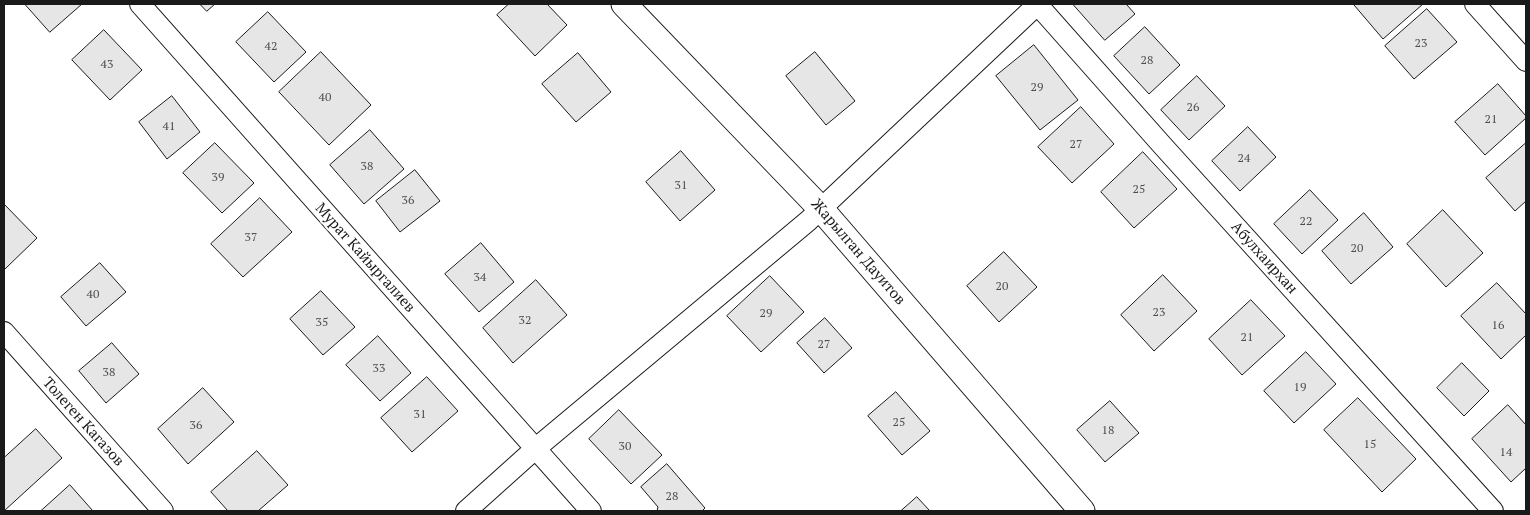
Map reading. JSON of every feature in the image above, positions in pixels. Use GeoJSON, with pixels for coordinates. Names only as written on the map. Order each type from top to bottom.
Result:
{"type":"FeatureCollection","features":[{"type":"Feature","properties":{"kind":"street","name":"Мурат Кайыргалиев"},"geometry":{"type":"LineString","coordinates":[[140,4],[590,511]]}},
{"type":"Feature","properties":{"kind":"street","name":"Жарылган Дауитов"},"geometry":{"type":"LineString","coordinates":[[624,4],[821,208],[1082,511]]}},
{"type":"Feature","properties":{"kind":"street"},"geometry":{"type":"LineString","coordinates":[[466,511],[535,449],[808,221],[1037,4]]}},
{"type":"Feature","properties":{"kind":"street","name":"Абулхаирхан"},"geometry":{"type":"LineString","coordinates":[[1037,4],[1494,511]]}},
{"type":"Feature","properties":{"kind":"street"},"geometry":{"type":"LineString","coordinates":[[1475,4],[1526,61]]}},
{"type":"Feature","properties":{"kind":"street","name":"Толеген Кагазов"},"geometry":{"type":"LineString","coordinates":[[4,332],[163,511]]}},
{"type":"Feature","properties":{"kind":"building"},"geometry":{"type":"Polygon","coordinates":[[[25,4],[82,4],[50,32],[25,4]]]}},
{"type":"Feature","properties":{"kind":"building"},"geometry":{"type":"Polygon","coordinates":[[[200,4],[215,4],[207,11],[200,4]]]}},
{"type":"Feature","properties":{"kind":"building"},"geometry":{"type":"Polygon","coordinates":[[[509,4],[547,4],[567,25],[535,56],[497,15],[509,4]]]}},
{"type":"Feature","properties":{"kind":"building"},"geometry":{"type":"Polygon","coordinates":[[[1073,4],[1126,4],[1135,14],[1105,40],[1073,4]]]}},
{"type":"Feature","properties":{"kind":"building"},"geometry":{"type":"Polygon","coordinates":[[[1423,4],[1383,39],[1354,5],[1423,4]]]}},
{"type":"Feature","properties":{"kind":"building"},"geometry":{"type":"Polygon","coordinates":[[[1427,9],[1457,42],[1414,79],[1385,46],[1427,9]]]}},
{"type":"Feature","properties":{"kind":"building"},"geometry":{"type":"Polygon","coordinates":[[[268,12],[306,52],[274,82],[236,42],[268,12]]]}},
{"type":"Feature","properties":{"kind":"building"},"geometry":{"type":"Polygon","coordinates":[[[1145,27],[1180,65],[1149,94],[1114,56],[1145,27]]]}},
{"type":"Feature","properties":{"kind":"building"},"geometry":{"type":"Polygon","coordinates":[[[104,30],[142,70],[110,100],[72,60],[104,30]]]}},
{"type":"Feature","properties":{"kind":"building"},"geometry":{"type":"Polygon","coordinates":[[[1034,45],[1078,100],[1040,130],[996,76],[1034,45]]]}},
{"type":"Feature","properties":{"kind":"building"},"geometry":{"type":"Polygon","coordinates":[[[321,52],[371,105],[329,145],[279,92],[321,52]]]}},
{"type":"Feature","properties":{"kind":"building"},"geometry":{"type":"Polygon","coordinates":[[[815,52],[855,101],[826,125],[786,76],[815,52]]]}},
{"type":"Feature","properties":{"kind":"building"},"geometry":{"type":"Polygon","coordinates":[[[578,53],[611,92],[576,122],[542,84],[578,53]]]}},
{"type":"Feature","properties":{"kind":"building"},"geometry":{"type":"Polygon","coordinates":[[[1197,76],[1225,106],[1189,140],[1161,110],[1197,76]]]}},
{"type":"Feature","properties":{"kind":"building"},"geometry":{"type":"Polygon","coordinates":[[[1498,84],[1526,118],[1485,155],[1455,122],[1498,84]]]}},
{"type":"Feature","properties":{"kind":"building"},"geometry":{"type":"Polygon","coordinates":[[[172,96],[200,132],[167,159],[139,122],[172,96]]]}},
{"type":"Feature","properties":{"kind":"building"},"geometry":{"type":"Polygon","coordinates":[[[1081,107],[1114,144],[1072,183],[1038,147],[1081,107]]]}},
{"type":"Feature","properties":{"kind":"building"},"geometry":{"type":"Polygon","coordinates":[[[1248,127],[1276,157],[1240,191],[1212,161],[1248,127]]]}},
{"type":"Feature","properties":{"kind":"building"},"geometry":{"type":"Polygon","coordinates":[[[370,130],[404,169],[364,204],[330,165],[370,130]]]}},
{"type":"Feature","properties":{"kind":"building"},"geometry":{"type":"Polygon","coordinates":[[[215,143],[254,183],[222,213],[183,173],[215,143]]]}},
{"type":"Feature","properties":{"kind":"building"},"geometry":{"type":"Polygon","coordinates":[[[1526,143],[1526,201],[1515,211],[1486,178],[1526,143]]]}},
{"type":"Feature","properties":{"kind":"building"},"geometry":{"type":"Polygon","coordinates":[[[681,151],[715,190],[680,221],[646,182],[681,151]]]}},
{"type":"Feature","properties":{"kind":"building"},"geometry":{"type":"Polygon","coordinates":[[[1143,152],[1177,189],[1134,228],[1101,192],[1143,152]]]}},
{"type":"Feature","properties":{"kind":"building"},"geometry":{"type":"Polygon","coordinates":[[[415,170],[440,201],[400,232],[376,201],[415,170]]]}},
{"type":"Feature","properties":{"kind":"building"},"geometry":{"type":"Polygon","coordinates":[[[1310,190],[1338,220],[1302,254],[1274,224],[1310,190]]]}},
{"type":"Feature","properties":{"kind":"building"},"geometry":{"type":"Polygon","coordinates":[[[260,198],[292,232],[243,277],[211,244],[260,198]]]}},
{"type":"Feature","properties":{"kind":"building"},"geometry":{"type":"Polygon","coordinates":[[[4,204],[37,238],[5,269],[4,268],[4,204]]]}},
{"type":"Feature","properties":{"kind":"building"},"geometry":{"type":"Polygon","coordinates":[[[1443,210],[1483,253],[1446,287],[1407,244],[1443,210]]]}},
{"type":"Feature","properties":{"kind":"building"},"geometry":{"type":"Polygon","coordinates":[[[1364,213],[1393,247],[1351,284],[1322,251],[1364,213]]]}},
{"type":"Feature","properties":{"kind":"building"},"geometry":{"type":"Polygon","coordinates":[[[481,243],[514,282],[479,312],[445,274],[481,243]]]}},
{"type":"Feature","properties":{"kind":"building"},"geometry":{"type":"Polygon","coordinates":[[[1004,252],[1037,287],[999,322],[967,286],[1004,252]]]}},
{"type":"Feature","properties":{"kind":"building"},"geometry":{"type":"Polygon","coordinates":[[[100,263],[126,292],[86,326],[61,297],[100,263]]]}},
{"type":"Feature","properties":{"kind":"building"},"geometry":{"type":"Polygon","coordinates":[[[1163,275],[1197,311],[1154,351],[1121,315],[1163,275]]]}},
{"type":"Feature","properties":{"kind":"building"},"geometry":{"type":"Polygon","coordinates":[[[770,276],[804,312],[761,352],[727,316],[770,276]]]}},
{"type":"Feature","properties":{"kind":"building"},"geometry":{"type":"Polygon","coordinates":[[[536,280],[567,315],[513,363],[483,328],[536,280]]]}},
{"type":"Feature","properties":{"kind":"building"},"geometry":{"type":"Polygon","coordinates":[[[1497,283],[1526,314],[1526,335],[1501,359],[1461,316],[1497,283]]]}},
{"type":"Feature","properties":{"kind":"building"},"geometry":{"type":"Polygon","coordinates":[[[321,291],[355,327],[323,355],[290,319],[321,291]]]}},
{"type":"Feature","properties":{"kind":"building"},"geometry":{"type":"Polygon","coordinates":[[[1251,300],[1285,336],[1242,375],[1209,339],[1251,300]]]}},
{"type":"Feature","properties":{"kind":"building"},"geometry":{"type":"Polygon","coordinates":[[[825,318],[852,348],[824,373],[797,343],[825,318]]]}},
{"type":"Feature","properties":{"kind":"building"},"geometry":{"type":"Polygon","coordinates":[[[378,336],[411,373],[380,401],[346,365],[378,336]]]}},
{"type":"Feature","properties":{"kind":"building"},"geometry":{"type":"Polygon","coordinates":[[[112,343],[139,374],[106,403],[79,371],[112,343]]]}},
{"type":"Feature","properties":{"kind":"building"},"geometry":{"type":"Polygon","coordinates":[[[1306,352],[1336,384],[1294,423],[1264,391],[1306,352]]]}},
{"type":"Feature","properties":{"kind":"building"},"geometry":{"type":"Polygon","coordinates":[[[1462,363],[1489,391],[1464,416],[1437,388],[1462,363]]]}},
{"type":"Feature","properties":{"kind":"building"},"geometry":{"type":"Polygon","coordinates":[[[427,377],[458,411],[412,452],[381,418],[427,377]]]}},
{"type":"Feature","properties":{"kind":"building"},"geometry":{"type":"Polygon","coordinates":[[[203,388],[234,422],[188,464],[158,429],[203,388]]]}},
{"type":"Feature","properties":{"kind":"building"},"geometry":{"type":"Polygon","coordinates":[[[896,392],[930,431],[902,455],[868,416],[896,392]]]}},
{"type":"Feature","properties":{"kind":"building"},"geometry":{"type":"Polygon","coordinates":[[[1358,398],[1416,459],[1382,492],[1324,430],[1358,398]]]}},
{"type":"Feature","properties":{"kind":"building"},"geometry":{"type":"Polygon","coordinates":[[[1110,401],[1139,433],[1105,462],[1077,430],[1110,401]]]}},
{"type":"Feature","properties":{"kind":"building"},"geometry":{"type":"Polygon","coordinates":[[[1508,405],[1526,425],[1526,468],[1511,482],[1472,439],[1508,405]]]}},
{"type":"Feature","properties":{"kind":"building"},"geometry":{"type":"Polygon","coordinates":[[[619,410],[662,455],[631,484],[589,439],[619,410]]]}},
{"type":"Feature","properties":{"kind":"building"},"geometry":{"type":"Polygon","coordinates":[[[36,429],[62,458],[4,511],[4,458],[36,429]]]}},
{"type":"Feature","properties":{"kind":"building"},"geometry":{"type":"Polygon","coordinates":[[[257,451],[288,485],[258,511],[228,511],[211,492],[257,451]]]}},
{"type":"Feature","properties":{"kind":"building"},"geometry":{"type":"Polygon","coordinates":[[[667,464],[705,508],[702,511],[657,511],[658,507],[641,487],[667,464]]]}},
{"type":"Feature","properties":{"kind":"building"},"geometry":{"type":"Polygon","coordinates":[[[70,485],[93,511],[41,511],[70,485]]]}},
{"type":"Feature","properties":{"kind":"building"},"geometry":{"type":"Polygon","coordinates":[[[917,497],[930,511],[901,511],[917,497]]]}}]}
